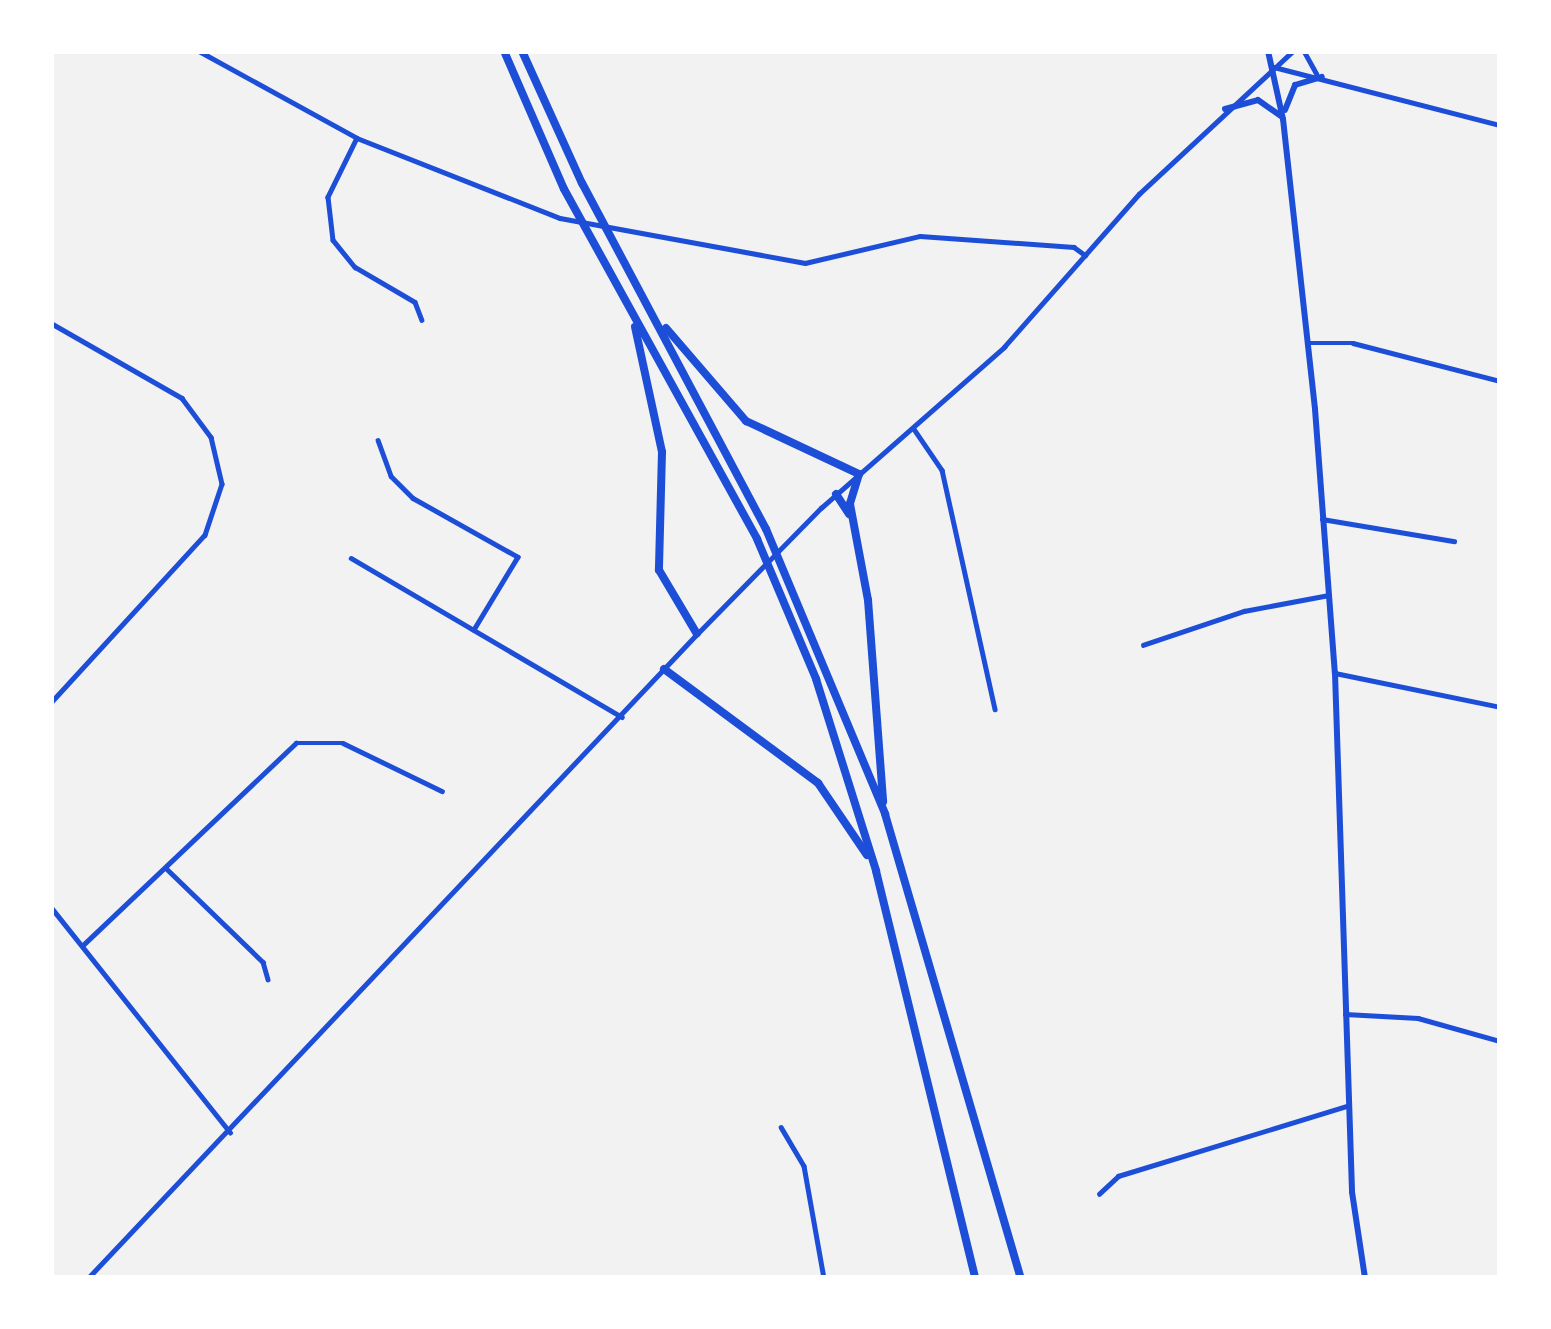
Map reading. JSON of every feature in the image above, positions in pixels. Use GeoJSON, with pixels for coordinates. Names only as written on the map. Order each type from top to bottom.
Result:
{"type":"FeatureCollection","features":[{"type":"Feature","properties":{"kind":"highway"},"geometry":{"type":"LineString","coordinates":[[504,51],[628,309],[757,539],[848,766],[975,1278]]}},
{"type":"Feature","properties":{"kind":"highway"},"geometry":{"type":"LineString","coordinates":[[522,51],[766,529],[885,814],[1022,1278]]}},
{"type":"Feature","properties":{"kind":"highway"},"geometry":{"type":"LineString","coordinates":[[644,295],[727,405],[774,440],[859,474],[852,520],[868,600],[870,695],[885,814]]}},
{"type":"Feature","properties":{"kind":"highway"},"geometry":{"type":"LineString","coordinates":[[628,309],[657,400],[658,570],[697,634]]}},
{"type":"Feature","properties":{"kind":"highway"},"geometry":{"type":"LineString","coordinates":[[836,494],[852,520]]}},
{"type":"Feature","properties":{"kind":"highway"},"geometry":{"type":"LineString","coordinates":[[664,669],[818,783],[875,871]]}},
{"type":"Feature","properties":{"kind":"main road"},"geometry":{"type":"LineString","coordinates":[[1268,51],[1283,119],[1309,343],[1335,673],[1347,1106],[1365,1278]]}},
{"type":"Feature","properties":{"kind":"main road"},"geometry":{"type":"LineString","coordinates":[[1283,119],[1295,86],[1322,77]]}},
{"type":"Feature","properties":{"kind":"main road"},"geometry":{"type":"LineString","coordinates":[[1225,109],[1258,100],[1283,119]]}},
{"type":"Feature","properties":{"kind":"street"},"geometry":{"type":"LineString","coordinates":[[200,51],[357,138],[560,218],[631,235],[805,263],[920,236],[1074,247],[1085,255]]}},
{"type":"Feature","properties":{"kind":"street"},"geometry":{"type":"LineString","coordinates":[[88,1278],[697,634],[836,494],[1004,347],[1225,109],[1293,51]]}},
{"type":"Feature","properties":{"kind":"street"},"geometry":{"type":"LineString","coordinates":[[1304,51],[1304,63],[1322,77]]}},
{"type":"Feature","properties":{"kind":"street"},"geometry":{"type":"LineString","coordinates":[[1274,67],[1500,125]]}},
{"type":"Feature","properties":{"kind":"street"},"geometry":{"type":"LineString","coordinates":[[357,138],[328,197],[333,240],[355,267],[416,302],[422,320]]}},
{"type":"Feature","properties":{"kind":"street"},"geometry":{"type":"LineString","coordinates":[[51,323],[182,398],[211,437],[222,484],[206,535],[51,703]]}},
{"type":"Feature","properties":{"kind":"street"},"geometry":{"type":"LineString","coordinates":[[1309,343],[1353,343],[1500,381]]}},
{"type":"Feature","properties":{"kind":"street"},"geometry":{"type":"LineString","coordinates":[[914,429],[942,470],[995,709]]}},
{"type":"Feature","properties":{"kind":"street"},"geometry":{"type":"LineString","coordinates":[[378,440],[391,476],[413,498],[518,557],[474,631]]}},
{"type":"Feature","properties":{"kind":"street"},"geometry":{"type":"LineString","coordinates":[[1322,518],[1454,541]]}},
{"type":"Feature","properties":{"kind":"street"},"geometry":{"type":"LineString","coordinates":[[351,558],[622,717]]}},
{"type":"Feature","properties":{"kind":"street"},"geometry":{"type":"LineString","coordinates":[[1143,645],[1244,611],[1328,595]]}},
{"type":"Feature","properties":{"kind":"street"},"geometry":{"type":"LineString","coordinates":[[1335,673],[1500,707]]}},
{"type":"Feature","properties":{"kind":"street"},"geometry":{"type":"LineString","coordinates":[[82,946],[296,742],[343,743],[442,791]]}},
{"type":"Feature","properties":{"kind":"street"},"geometry":{"type":"LineString","coordinates":[[167,869],[263,962],[268,979]]}},
{"type":"Feature","properties":{"kind":"street"},"geometry":{"type":"LineString","coordinates":[[51,907],[230,1132]]}},
{"type":"Feature","properties":{"kind":"street"},"geometry":{"type":"LineString","coordinates":[[1346,1014],[1418,1018],[1500,1040]]}},
{"type":"Feature","properties":{"kind":"street"},"geometry":{"type":"LineString","coordinates":[[1100,1194],[1118,1176],[1347,1106]]}},
{"type":"Feature","properties":{"kind":"street"},"geometry":{"type":"LineString","coordinates":[[781,1127],[804,1166],[824,1278]]}}]}
